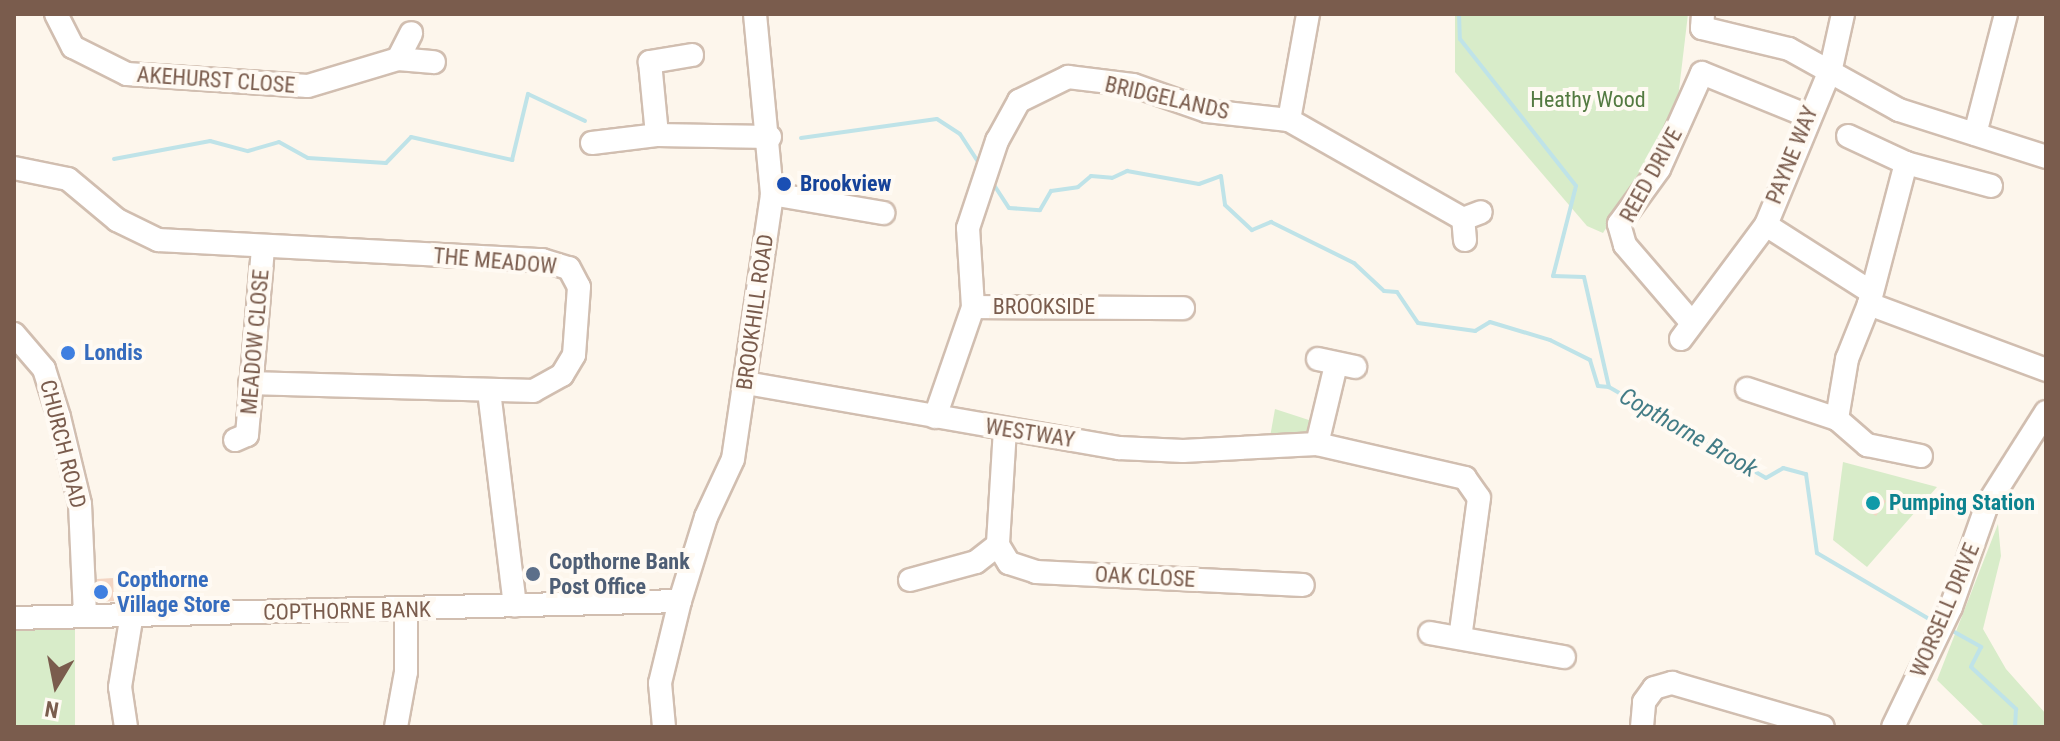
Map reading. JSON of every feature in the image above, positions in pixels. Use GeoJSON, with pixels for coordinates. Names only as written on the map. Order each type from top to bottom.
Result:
{"type":"FeatureCollection","features":[{"type":"Feature","properties":{"kind":"street","name":"AKEHURST CLOSE"},"geometry":{"type":"LineString","coordinates":[[56,14],[73,47],[127,74],[308,86],[398,59],[434,62]]}},
{"type":"Feature","properties":{"kind":"street","name":"BROOKHILL ROAD"},"geometry":{"type":"LineString","coordinates":[[664,727],[660,683],[680,601],[706,517],[733,459],[772,194],[770,137],[755,14]]}},
{"type":"Feature","properties":{"kind":"street"},"geometry":{"type":"LineString","coordinates":[[1289,120],[1308,14]]}},
{"type":"Feature","properties":{"kind":"street"},"geometry":{"type":"LineString","coordinates":[[1703,14],[1702,28],[1789,49],[1831,68],[1899,110],[2046,157]]}},
{"type":"Feature","properties":{"kind":"street","name":"PAYNE WAY"},"geometry":{"type":"LineString","coordinates":[[1843,14],[1831,68],[1808,116],[1766,225],[1871,295],[2046,370]]}},
{"type":"Feature","properties":{"kind":"street"},"geometry":{"type":"LineString","coordinates":[[1975,134],[2006,14]]}},
{"type":"Feature","properties":{"kind":"street"},"geometry":{"type":"LineString","coordinates":[[398,59],[411,33]]}},
{"type":"Feature","properties":{"kind":"street"},"geometry":{"type":"LineString","coordinates":[[657,135],[650,62],[692,55]]}},
{"type":"Feature","properties":{"kind":"street","name":"REED DRIVE"},"geometry":{"type":"LineString","coordinates":[[1766,225],[1687,331],[1625,245],[1619,224],[1659,169],[1702,73],[1808,116]]}},
{"type":"Feature","properties":{"kind":"street","name":"BRIDGELANDS"},"geometry":{"type":"LineString","coordinates":[[973,307],[968,228],[997,141],[1019,101],[1068,77],[1133,85],[1207,111],[1289,120],[1469,224]]}},
{"type":"Feature","properties":{"kind":"street"},"geometry":{"type":"LineString","coordinates":[[592,143],[657,135],[770,137]]}},
{"type":"Feature","properties":{"kind":"street"},"geometry":{"type":"LineString","coordinates":[[1848,136],[1906,163],[1991,186]]}},
{"type":"Feature","properties":{"kind":"street"},"geometry":{"type":"LineString","coordinates":[[1837,419],[1847,359],[1871,295],[1906,163]]}},
{"type":"Feature","properties":{"kind":"street","name":"THE MEADOW"},"geometry":{"type":"LineString","coordinates":[[14,168],[68,179],[117,220],[158,240],[263,248],[542,260],[569,268],[579,294],[574,355],[562,375],[533,391],[250,383]]}},
{"type":"Feature","properties":{"kind":"street"},"geometry":{"type":"LineString","coordinates":[[772,194],[883,213]]}},
{"type":"Feature","properties":{"kind":"street","name":"MEADOW CLOSE"},"geometry":{"type":"LineString","coordinates":[[245,439],[263,248]]}},
{"type":"Feature","properties":{"kind":"street","name":"BROOKSIDE"},"geometry":{"type":"LineString","coordinates":[[935,417],[973,307],[1183,308]]}},
{"type":"Feature","properties":{"kind":"street","name":"CHURCH ROAD"},"geometry":{"type":"LineString","coordinates":[[14,334],[44,369],[59,417],[80,504],[85,614]]}},
{"type":"Feature","properties":{"kind":"street"},"geometry":{"type":"LineString","coordinates":[[1317,444],[1336,364]]}},
{"type":"Feature","properties":{"kind":"street","name":"WESTWAY"},"geometry":{"type":"LineString","coordinates":[[746,383],[1005,429],[1183,451],[1317,444],[1465,478],[1475,486],[1479,498],[1460,638]]}},
{"type":"Feature","properties":{"kind":"street"},"geometry":{"type":"LineString","coordinates":[[1747,389],[1837,419],[1867,445],[1921,456]]}},
{"type":"Feature","properties":{"kind":"street"},"geometry":{"type":"LineString","coordinates":[[489,391],[515,605]]}},
{"type":"Feature","properties":{"kind":"street","name":"WORSELL DRIVE"},"geometry":{"type":"LineString","coordinates":[[1893,727],[1951,607],[1987,505],[2046,412]]}},
{"type":"Feature","properties":{"kind":"street"},"geometry":{"type":"LineString","coordinates":[[905,581],[976,562],[998,545],[1005,429]]}},
{"type":"Feature","properties":{"kind":"street","name":"OAK CLOSE"},"geometry":{"type":"LineString","coordinates":[[998,545],[1009,563],[1036,572],[1303,585]]}},
{"type":"Feature","properties":{"kind":"street","name":"COPTHORNE BANK"},"geometry":{"type":"LineString","coordinates":[[14,618],[680,601]]}},
{"type":"Feature","properties":{"kind":"street"},"geometry":{"type":"LineString","coordinates":[[396,727],[406,672],[406,610]]}},
{"type":"Feature","properties":{"kind":"street"},"geometry":{"type":"LineString","coordinates":[[126,727],[120,687],[132,614]]}},
{"type":"Feature","properties":{"kind":"street"},"geometry":{"type":"LineString","coordinates":[[1430,633],[1564,657]]}},
{"type":"Feature","properties":{"kind":"street"},"geometry":{"type":"LineString","coordinates":[[1642,727],[1648,681],[1704,689],[1823,727]]}},
{"type":"Feature","properties":{"kind":"green space","name":"Heathy Wood"},"geometry":{"type":"Polygon","coordinates":[[[1455,14],[1688,14],[1676,115],[1603,233],[1587,226],[1455,72],[1455,14]]]}},
{"type":"Feature","properties":{"kind":"green space"},"geometry":{"type":"Polygon","coordinates":[[[1275,409],[1315,422],[1311,437],[1270,437],[1275,409]]]}},
{"type":"Feature","properties":{"kind":"green space"},"geometry":{"type":"Polygon","coordinates":[[[1843,462],[1937,487],[1867,567],[1833,540],[1843,462]]]}},
{"type":"Feature","properties":{"kind":"green space"},"geometry":{"type":"Polygon","coordinates":[[[1998,524],[2001,556],[1983,629],[2006,669],[2046,714],[2046,727],[1985,727],[1937,680],[1998,524]]]}},
{"type":"Feature","properties":{"kind":"green space"},"geometry":{"type":"Polygon","coordinates":[[[75,623],[75,727],[14,727],[14,626],[75,623]]]}},
{"type":"Feature","properties":{"kind":"building","name":"Pumping Station"},"geometry":{"type":"Polygon","coordinates":[[[1870,491],[1886,501],[1876,516],[1861,506],[1870,491]]]}},
{"type":"Feature","properties":{"kind":"building"},"geometry":{"type":"Polygon","coordinates":[[[113,578],[114,601],[98,602],[97,579],[113,578]]]}},
{"type":"Feature","properties":{"kind":"waterway"},"geometry":{"type":"LineString","coordinates":[[1459,14],[1460,39],[1576,186],[1553,276],[1584,277],[1609,387]]}},
{"type":"Feature","properties":{"kind":"waterway","name":"Copthorne Brook"},"geometry":{"type":"LineString","coordinates":[[114,159],[210,141],[248,151],[279,142],[308,158],[386,163],[411,137],[512,160],[528,94],[585,121]]}},
{"type":"Feature","properties":{"kind":"waterway","name":"Copthorne Brook"},"geometry":{"type":"LineString","coordinates":[[801,138],[937,119],[960,134],[978,162]]}},
{"type":"Feature","properties":{"kind":"waterway","name":"Copthorne Brook"},"geometry":{"type":"LineString","coordinates":[[994,185],[1009,208],[1040,210],[1051,191],[1078,187],[1091,176],[1112,178],[1127,171],[1199,184],[1221,176],[1225,205],[1252,230],[1271,222],[1354,263],[1384,291],[1397,292],[1418,323],[1475,331],[1490,322],[1550,340],[1590,360],[1598,386],[1609,387],[1766,478],[1783,468],[1806,474],[1817,553],[1934,622]]}},
{"type":"Feature","properties":{"kind":"waterway","name":"Copthorne Brook"},"geometry":{"type":"LineString","coordinates":[[1949,629],[1981,647],[1971,667],[2016,709],[2015,727]]}},
{"type":"Feature","properties":{"kind":"place","name":"Brookview"},"geometry":{"type":"Point","coordinates":[784,184]}},
{"type":"Feature","properties":{"kind":"place","name":"Londis"},"geometry":{"type":"Point","coordinates":[68,353]}},
{"type":"Feature","properties":{"kind":"place","name":"Pumping Station"},"geometry":{"type":"Point","coordinates":[1873,503]}},
{"type":"Feature","properties":{"kind":"place","name":"Copthorne Bank Post Office"},"geometry":{"type":"Point","coordinates":[533,574]}},
{"type":"Feature","properties":{"kind":"place","name":"Copthorne Village Store"},"geometry":{"type":"Point","coordinates":[101,592]}}]}
